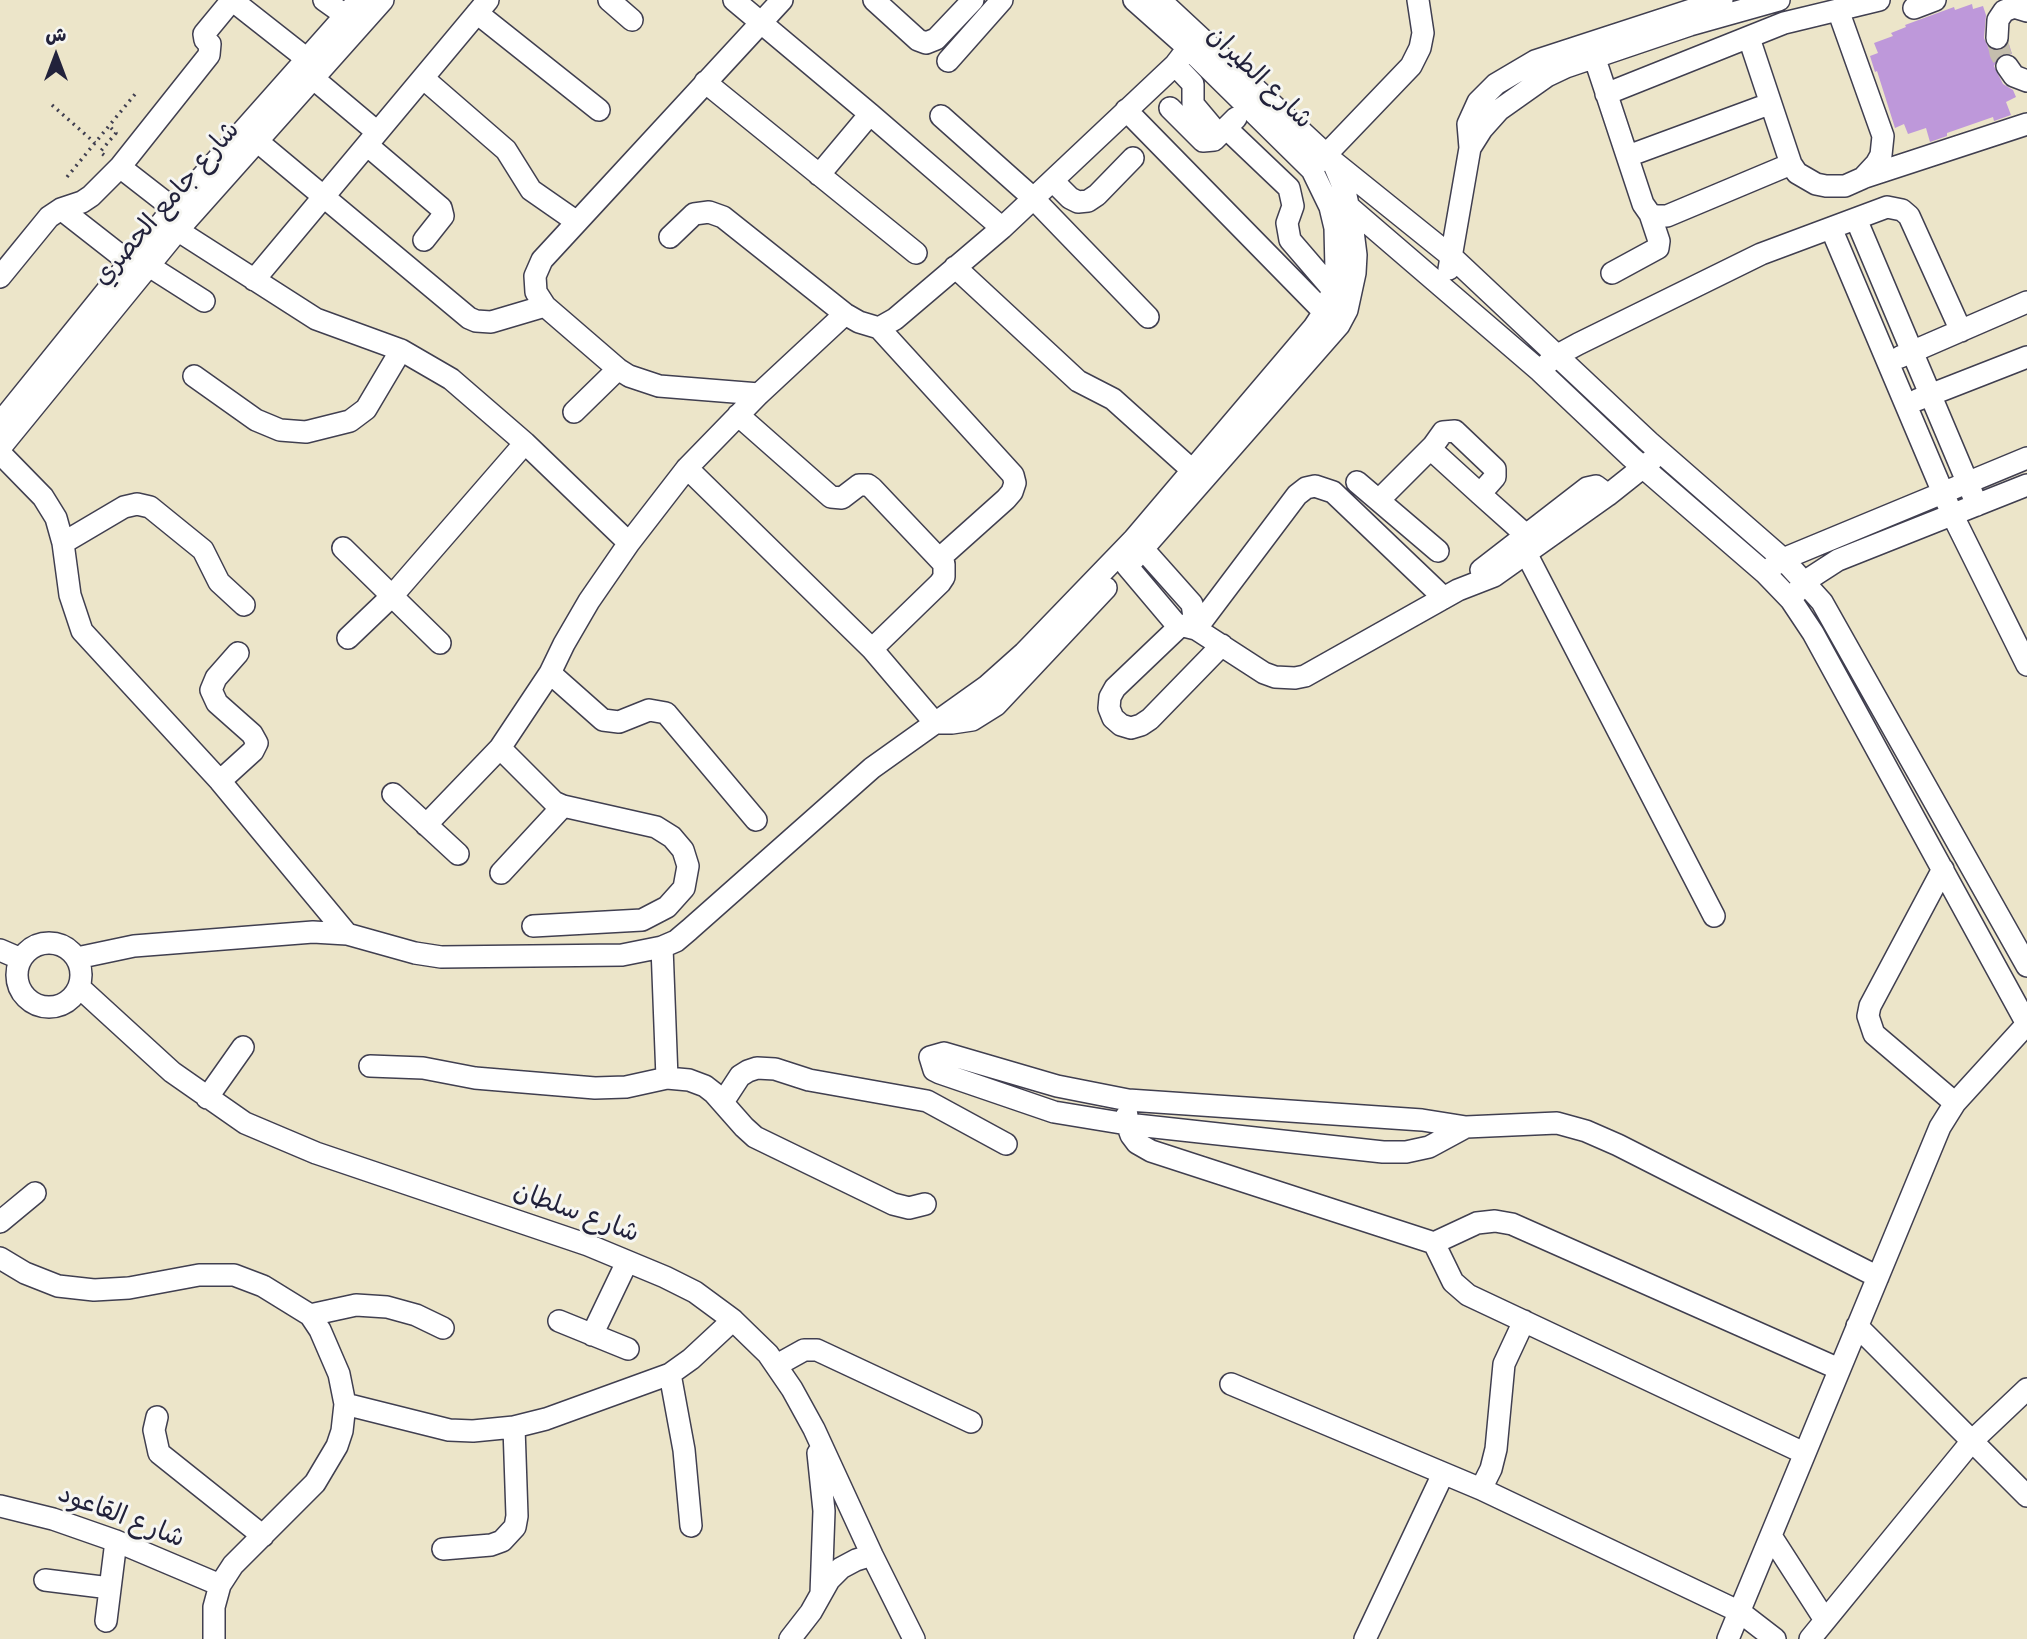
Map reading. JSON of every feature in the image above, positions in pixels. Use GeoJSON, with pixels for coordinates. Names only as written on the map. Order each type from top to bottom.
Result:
{"type":"FeatureCollection","features":[{"type":"Feature","properties":{"kind":"street"},"geometry":{"type":"LineString","coordinates":[[0,277],[49,217],[91,196],[120,167],[209,55],[210,44],[205,40],[204,34],[232,0],[310,69],[372,138],[441,208],[443,216],[424,240]]}},
{"type":"Feature","properties":{"kind":"street"},"geometry":{"type":"LineString","coordinates":[[324,0],[352,7]]}},
{"type":"Feature","properties":{"kind":"street","name":"شارع جامع الحصري"},"geometry":{"type":"LineString","coordinates":[[0,450],[172,220],[310,69],[383,0]]}},
{"type":"Feature","properties":{"kind":"street"},"geometry":{"type":"LineString","coordinates":[[609,0],[632,20]]}},
{"type":"Feature","properties":{"kind":"street"},"geometry":{"type":"LineString","coordinates":[[734,0],[1002,228]]}},
{"type":"Feature","properties":{"kind":"street"},"geometry":{"type":"LineString","coordinates":[[759,394],[659,386],[618,369],[545,306],[536,292],[535,276],[542,260],[782,0]]}},
{"type":"Feature","properties":{"kind":"street"},"geometry":{"type":"LineString","coordinates":[[874,0],[918,40],[926,43],[936,39],[973,0]]}},
{"type":"Feature","properties":{"kind":"street"},"geometry":{"type":"LineString","coordinates":[[948,61],[1002,0]]}},
{"type":"Feature","properties":{"kind":"street","name":"شارع الطيران"},"geometry":{"type":"LineString","coordinates":[[1134,0],[1181,57],[1248,107],[1312,170],[1330,207],[1335,228],[1336,270],[1333,290],[1314,327],[1192,470],[1139,544]]}},
{"type":"Feature","properties":{"kind":"street","name":"شارع الطيران"},"geometry":{"type":"LineString","coordinates":[[1160,0],[1329,157],[1452,257],[1655,447],[1783,559],[1822,602],[2027,966]]}},
{"type":"Feature","properties":{"kind":"street"},"geometry":{"type":"LineString","coordinates":[[1312,170],[1329,157],[1410,66],[1420,48],[1423,33],[1418,0]]}},
{"type":"Feature","properties":{"kind":"street"},"geometry":{"type":"LineString","coordinates":[[1444,288],[1452,257],[1470,148],[1494,116],[1524,91],[1592,50],[1722,0]]}},
{"type":"Feature","properties":{"kind":"street"},"geometry":{"type":"LineString","coordinates":[[1592,50],[1779,0]]}},
{"type":"Feature","properties":{"kind":"street"},"geometry":{"type":"LineString","coordinates":[[1606,94],[1784,23],[1879,0]]}},
{"type":"Feature","properties":{"kind":"street"},"geometry":{"type":"LineString","coordinates":[[1914,8],[1935,0]]}},
{"type":"Feature","properties":{"kind":"street"},"geometry":{"type":"LineString","coordinates":[[254,280],[482,6],[599,110]]}},
{"type":"Feature","properties":{"kind":"street","name":"شارع جامع الحصري"},"geometry":{"type":"LineString","coordinates":[[172,220],[257,141],[352,7]]}},
{"type":"Feature","properties":{"kind":"street"},"geometry":{"type":"LineString","coordinates":[[1997,38],[1998,20],[2004,11],[2014,7],[2027,11]]}},
{"type":"Feature","properties":{"kind":"street"},"geometry":{"type":"LineString","coordinates":[[1839,10],[1883,136],[1877,164],[1863,178]]}},
{"type":"Feature","properties":{"kind":"street"},"geometry":{"type":"LineString","coordinates":[[1749,38],[1790,164],[1806,179],[1826,187],[1845,186],[2023,118]]}},
{"type":"Feature","properties":{"kind":"street"},"geometry":{"type":"LineString","coordinates":[[1592,50],[1643,204],[1650,214],[1659,241],[1658,248],[1612,273]]}},
{"type":"Feature","properties":{"kind":"street"},"geometry":{"type":"LineString","coordinates":[[879,328],[895,319],[1002,228],[1181,57],[1193,84],[1193,104],[1289,188],[1293,206],[1287,223],[1290,240],[1333,290]]}},
{"type":"Feature","properties":{"kind":"street"},"geometry":{"type":"LineString","coordinates":[[2007,66],[2014,76],[2027,80]]}},
{"type":"Feature","properties":{"kind":"street"},"geometry":{"type":"LineString","coordinates":[[423,78],[506,150],[531,190],[577,222]]}},
{"type":"Feature","properties":{"kind":"street"},"geometry":{"type":"LineString","coordinates":[[705,82],[916,253]]}},
{"type":"Feature","properties":{"kind":"street"},"geometry":{"type":"LineString","coordinates":[[1628,156],[1769,104]]}},
{"type":"Feature","properties":{"kind":"street"},"geometry":{"type":"LineString","coordinates":[[1170,108],[1203,141],[1214,140],[1248,107]]}},
{"type":"Feature","properties":{"kind":"street"},"geometry":{"type":"LineString","coordinates":[[1126,110],[1324,312]]}},
{"type":"Feature","properties":{"kind":"street"},"geometry":{"type":"LineString","coordinates":[[819,175],[870,114]]}},
{"type":"Feature","properties":{"kind":"street"},"geometry":{"type":"LineString","coordinates":[[940,116],[1033,198],[1148,317]]}},
{"type":"Feature","properties":{"kind":"street"},"geometry":{"type":"LineString","coordinates":[[257,141],[469,318],[491,321],[545,306]]}},
{"type":"Feature","properties":{"kind":"street"},"geometry":{"type":"LineString","coordinates":[[77,958],[113,949],[148,945],[304,933],[347,934],[406,951],[441,957],[622,955],[662,947],[676,941],[872,768],[975,696],[1024,653],[1139,544],[1339,325],[1347,310],[1356,255],[1348,206],[1329,157]]}},
{"type":"Feature","properties":{"kind":"street"},"geometry":{"type":"LineString","coordinates":[[1054,181],[1070,198],[1088,201],[1133,158]]}},
{"type":"Feature","properties":{"kind":"street"},"geometry":{"type":"LineString","coordinates":[[1650,214],[1667,216],[1790,164]]}},
{"type":"Feature","properties":{"kind":"street"},"geometry":{"type":"LineString","coordinates":[[120,167],[172,220],[254,280],[316,319],[401,349],[472,394],[629,543]]}},
{"type":"Feature","properties":{"kind":"street"},"geometry":{"type":"LineString","coordinates":[[1348,206],[1548,378],[1637,462],[1765,573],[1791,600],[1813,633],[2027,1024],[1955,1103],[1928,1152],[1728,1639]]}},
{"type":"Feature","properties":{"kind":"street"},"geometry":{"type":"LineString","coordinates":[[1548,378],[1564,363],[1761,254],[1887,207],[1902,210],[1909,216],[1961,331]]}},
{"type":"Feature","properties":{"kind":"street"},"geometry":{"type":"LineString","coordinates":[[61,209],[140,264],[204,302]]}},
{"type":"Feature","properties":{"kind":"street"},"geometry":{"type":"LineString","coordinates":[[670,237],[694,215],[709,212],[723,217],[845,314],[879,328],[1013,475],[1015,483],[1006,499],[940,558]]}},
{"type":"Feature","properties":{"kind":"street"},"geometry":{"type":"LineString","coordinates":[[1856,219],[1976,505]]}},
{"type":"Feature","properties":{"kind":"street"},"geometry":{"type":"LineString","coordinates":[[1831,228],[1952,514],[2027,665]]}},
{"type":"Feature","properties":{"kind":"street","name":"شارع جامع الحصري"},"geometry":{"type":"LineString","coordinates":[[1,420],[140,264]]}},
{"type":"Feature","properties":{"kind":"street"},"geometry":{"type":"LineString","coordinates":[[955,267],[1078,381],[1090,389],[1109,395],[1192,470]]}},
{"type":"Feature","properties":{"kind":"street"},"geometry":{"type":"LineString","coordinates":[[1888,362],[2027,302]]}},
{"type":"Feature","properties":{"kind":"street"},"geometry":{"type":"LineString","coordinates":[[426,825],[500,748],[550,673],[575,624],[629,543],[687,468],[759,394],[845,314]]}},
{"type":"Feature","properties":{"kind":"street"},"geometry":{"type":"LineString","coordinates":[[194,376],[256,420],[280,430],[306,432],[350,421],[366,409],[401,349]]}},
{"type":"Feature","properties":{"kind":"street"},"geometry":{"type":"LineString","coordinates":[[1905,405],[2027,357]]}},
{"type":"Feature","properties":{"kind":"street"},"geometry":{"type":"LineString","coordinates":[[574,412],[618,369]]}},
{"type":"Feature","properties":{"kind":"street"},"geometry":{"type":"LineString","coordinates":[[738,415],[831,497],[842,498],[859,485],[868,485],[944,564],[944,578],[872,649]]}},
{"type":"Feature","properties":{"kind":"street"},"geometry":{"type":"LineString","coordinates":[[1379,500],[1433,446],[1443,432],[1455,431],[1494,467],[1496,477],[1480,494]]}},
{"type":"Feature","properties":{"kind":"street"},"geometry":{"type":"LineString","coordinates":[[348,639],[393,594],[525,443]]}},
{"type":"Feature","properties":{"kind":"street"},"geometry":{"type":"LineString","coordinates":[[1433,446],[1435,453],[1480,494],[1527,545],[1714,916]]}},
{"type":"Feature","properties":{"kind":"street"},"geometry":{"type":"LineString","coordinates":[[1126,566],[1173,621],[1222,645],[1264,673],[1275,677],[1305,676],[1451,594],[1473,576],[1527,545],[1587,488],[1596,486],[1608,495],[1637,462],[1655,447]]}},
{"type":"Feature","properties":{"kind":"street"},"geometry":{"type":"LineString","coordinates":[[0,450],[36,489],[56,518],[63,543],[70,595],[82,631],[220,781],[347,934]]}},
{"type":"Feature","properties":{"kind":"street"},"geometry":{"type":"LineString","coordinates":[[1765,573],[1783,559],[2027,458]]}},
{"type":"Feature","properties":{"kind":"street"},"geometry":{"type":"LineString","coordinates":[[687,468],[872,649],[935,723],[972,720],[996,705],[1126,566],[1139,544]]}},
{"type":"Feature","properties":{"kind":"street"},"geometry":{"type":"LineString","coordinates":[[1357,482],[1438,551]]}},
{"type":"Feature","properties":{"kind":"street"},"geometry":{"type":"LineString","coordinates":[[1791,600],[1804,582],[1839,560],[2027,485]]}},
{"type":"Feature","properties":{"kind":"street"},"geometry":{"type":"LineString","coordinates":[[1222,645],[1141,726],[1121,725],[1113,718],[1109,708],[1115,688],[1188,628],[1297,495],[1306,488],[1315,486],[1333,492],[1451,594]]}},
{"type":"Feature","properties":{"kind":"street"},"geometry":{"type":"LineString","coordinates":[[63,543],[124,507],[137,504],[150,507],[203,550],[219,582],[244,605]]}},
{"type":"Feature","properties":{"kind":"street"},"geometry":{"type":"LineString","coordinates":[[1862,526],[1873,547]]}},
{"type":"Feature","properties":{"kind":"street"},"geometry":{"type":"LineString","coordinates":[[1139,544],[1192,604],[1188,628]]}},
{"type":"Feature","properties":{"kind":"street"},"geometry":{"type":"LineString","coordinates":[[343,548],[393,594],[440,643]]}},
{"type":"Feature","properties":{"kind":"street"},"geometry":{"type":"LineString","coordinates":[[220,781],[253,751],[257,743],[252,734],[213,697],[212,684],[238,653]]}},
{"type":"Feature","properties":{"kind":"street"},"geometry":{"type":"LineString","coordinates":[[550,673],[603,720],[619,722],[655,709],[666,713],[756,820]]}},
{"type":"Feature","properties":{"kind":"street"},"geometry":{"type":"LineString","coordinates":[[500,748],[547,796],[563,806],[639,822],[656,827],[672,837],[684,850],[688,866],[684,888],[667,907],[642,920],[533,926]]}},
{"type":"Feature","properties":{"kind":"street"},"geometry":{"type":"LineString","coordinates":[[393,794],[458,854]]}},
{"type":"Feature","properties":{"kind":"street"},"geometry":{"type":"LineString","coordinates":[[500,873],[563,806]]}},
{"type":"Feature","properties":{"kind":"street"},"geometry":{"type":"LineString","coordinates":[[1919,826],[1940,813]]}},
{"type":"Feature","properties":{"kind":"street"},"geometry":{"type":"LineString","coordinates":[[1943,869],[1870,1006],[1868,1016],[1870,1026],[1881,1041],[1955,1103]]}},
{"type":"Feature","properties":{"kind":"street"},"geometry":{"type":"LineString","coordinates":[[37,944],[59,944],[69,949],[77,958],[81,977],[79,987],[73,997],[63,1003],[52,1007],[40,1006],[22,991],[9,986],[21,959],[37,944]]}},
{"type":"Feature","properties":{"kind":"street"},"geometry":{"type":"LineString","coordinates":[[662,947],[667,1078]]}},
{"type":"Feature","properties":{"kind":"street"},"geometry":{"type":"LineString","coordinates":[[0,950],[21,959]]}},
{"type":"Feature","properties":{"kind":"street","name":"شارع سلطان"},"geometry":{"type":"LineString","coordinates":[[79,987],[172,1072],[245,1123],[278,1139],[543,1229],[627,1262],[695,1292],[733,1320],[749,1333],[777,1365],[814,1429],[914,1639]]}},
{"type":"Feature","properties":{"kind":"street"},"geometry":{"type":"LineString","coordinates":[[207,1098],[243,1048]]}},
{"type":"Feature","properties":{"kind":"street"},"geometry":{"type":"LineString","coordinates":[[1466,1127],[1429,1147],[1406,1152],[1382,1152],[1127,1124],[1054,1112],[940,1073],[934,1070],[930,1057],[944,1053],[1057,1086],[1128,1100],[1422,1120],[1466,1127],[1557,1123],[1586,1131],[1878,1277]]}},
{"type":"Feature","properties":{"kind":"street"},"geometry":{"type":"LineString","coordinates":[[370,1066],[423,1068],[475,1078],[595,1088],[626,1087],[667,1078],[689,1080],[705,1086],[744,1127],[762,1140],[893,1204],[909,1208],[925,1204]]}},
{"type":"Feature","properties":{"kind":"street"},"geometry":{"type":"LineString","coordinates":[[723,1102],[740,1076],[757,1068],[775,1069],[809,1080],[927,1101],[1006,1144]]}},
{"type":"Feature","properties":{"kind":"street"},"geometry":{"type":"LineString","coordinates":[[1128,1100],[1127,1124],[1137,1143],[1152,1151],[1434,1243],[1477,1223],[1512,1223],[1839,1369]]}},
{"type":"Feature","properties":{"kind":"street"},"geometry":{"type":"LineString","coordinates":[[0,1222],[35,1193]]}},
{"type":"Feature","properties":{"kind":"street"},"geometry":{"type":"LineString","coordinates":[[1434,1243],[1453,1282],[1468,1294],[1804,1454]]}},
{"type":"Feature","properties":{"kind":"street"},"geometry":{"type":"LineString","coordinates":[[0,1258],[25,1273],[58,1286],[94,1290],[128,1288],[199,1275],[234,1275],[263,1286],[310,1315],[330,1348],[345,1404],[342,1431],[328,1463],[314,1483],[233,1565],[220,1585],[214,1606],[214,1639]]}},
{"type":"Feature","properties":{"kind":"street"},"geometry":{"type":"LineString","coordinates":[[592,1335],[627,1262]]}},
{"type":"Feature","properties":{"kind":"street"},"geometry":{"type":"LineString","coordinates":[[310,1315],[356,1305],[387,1307],[416,1315],[443,1328]]}},
{"type":"Feature","properties":{"kind":"street"},"geometry":{"type":"LineString","coordinates":[[345,1404],[449,1430],[514,1427],[546,1419],[670,1374],[691,1359],[733,1320]]}},
{"type":"Feature","properties":{"kind":"street"},"geometry":{"type":"LineString","coordinates":[[559,1321],[628,1349]]}},
{"type":"Feature","properties":{"kind":"street"},"geometry":{"type":"LineString","coordinates":[[1481,1489],[1491,1469],[1496,1449],[1504,1364],[1524,1321]]}},
{"type":"Feature","properties":{"kind":"street"},"geometry":{"type":"LineString","coordinates":[[1857,1326],[2027,1496]]}},
{"type":"Feature","properties":{"kind":"street"},"geometry":{"type":"LineString","coordinates":[[777,1365],[804,1350],[817,1350],[971,1422]]}},
{"type":"Feature","properties":{"kind":"street"},"geometry":{"type":"LineString","coordinates":[[670,1374],[684,1450],[691,1526]]}},
{"type":"Feature","properties":{"kind":"street"},"geometry":{"type":"LineString","coordinates":[[1231,1384],[1481,1489],[1741,1612],[1775,1639]]}},
{"type":"Feature","properties":{"kind":"street"},"geometry":{"type":"LineString","coordinates":[[1810,1639],[1972,1441],[2027,1389]]}},
{"type":"Feature","properties":{"kind":"street"},"geometry":{"type":"LineString","coordinates":[[157,1417],[154,1430],[159,1453],[263,1536]]}},
{"type":"Feature","properties":{"kind":"street"},"geometry":{"type":"LineString","coordinates":[[443,1549],[491,1545],[502,1541],[515,1527],[517,1516],[514,1427]]}},
{"type":"Feature","properties":{"kind":"street"},"geometry":{"type":"LineString","coordinates":[[814,1429],[824,1511],[821,1594]]}},
{"type":"Feature","properties":{"kind":"street"},"geometry":{"type":"LineString","coordinates":[[1365,1639],[1443,1474]]}},
{"type":"Feature","properties":{"kind":"street","name":"شارع القاعود"},"geometry":{"type":"LineString","coordinates":[[0,1506],[53,1519],[116,1541],[220,1585]]}},
{"type":"Feature","properties":{"kind":"street"},"geometry":{"type":"LineString","coordinates":[[1771,1536],[1825,1620]]}},
{"type":"Feature","properties":{"kind":"street"},"geometry":{"type":"LineString","coordinates":[[106,1621],[116,1541]]}},
{"type":"Feature","properties":{"kind":"street"},"geometry":{"type":"LineString","coordinates":[[790,1639],[841,1568],[872,1555]]}},
{"type":"Feature","properties":{"kind":"street"},"geometry":{"type":"LineString","coordinates":[[45,1580],[110,1588]]}},
{"type":"Feature","properties":{"kind":"path"},"geometry":{"type":"LineString","coordinates":[[67,177],[136,93]]}},
{"type":"Feature","properties":{"kind":"path"},"geometry":{"type":"LineString","coordinates":[[52,104],[95,143]]}},
{"type":"Feature","properties":{"kind":"building"},"geometry":{"type":"Polygon","coordinates":[[[1972,4],[1973,9],[1983,6],[1986,15],[1984,38],[1989,49],[2002,50],[2009,44],[2012,54],[2000,55],[1994,66],[2003,84],[2013,90],[2016,97],[2006,102],[2011,115],[1994,121],[1993,117],[1930,142],[1926,128],[1908,134],[1904,124],[1895,128],[1870,56],[1878,53],[1874,43],[1893,36],[1891,33],[1906,27],[1905,25],[1954,7],[1955,10],[1972,4]]]}},
{"type":"Feature","properties":{"kind":"tunnel"},"geometry":{"type":"LineString","coordinates":[[1997,38],[2000,53],[2007,66]]}}]}
